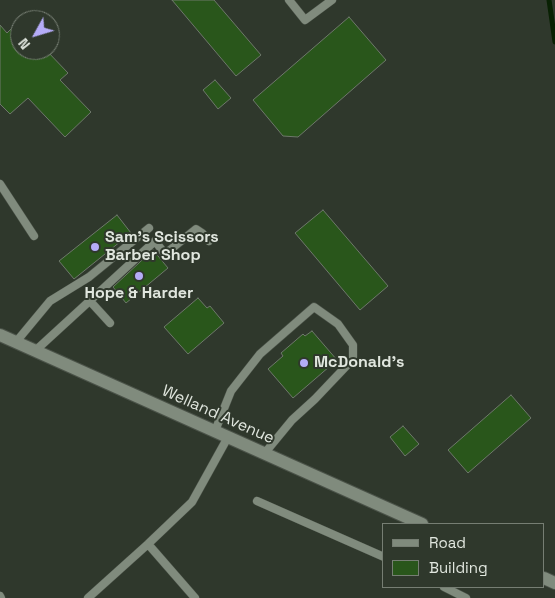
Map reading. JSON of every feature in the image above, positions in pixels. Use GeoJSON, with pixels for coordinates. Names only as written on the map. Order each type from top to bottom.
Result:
{"type":"FeatureCollection","features":[{"type":"Feature","properties":{"kind":"main road","name":"Welland Avenue"},"geometry":{"type":"LineString","coordinates":[[0,335],[420,523]]}},
{"type":"Feature","properties":{"kind":"lane"},"geometry":{"type":"LineString","coordinates":[[289,0],[305,20],[332,0]]}},
{"type":"Feature","properties":{"kind":"lane"},"geometry":{"type":"LineString","coordinates":[[0,184],[34,236]]}},
{"type":"Feature","properties":{"kind":"lane"},"geometry":{"type":"LineString","coordinates":[[16,342],[50,301],[90,277],[149,228]]}},
{"type":"Feature","properties":{"kind":"lane"},"geometry":{"type":"LineString","coordinates":[[35,351],[155,241],[165,254],[196,229],[202,232],[209,241]]}},
{"type":"Feature","properties":{"kind":"lane"},"geometry":{"type":"LineString","coordinates":[[89,300],[110,323]]}},
{"type":"Feature","properties":{"kind":"lane"},"geometry":{"type":"LineString","coordinates":[[215,431],[231,391],[260,354],[314,307],[338,324],[352,345],[353,359],[292,420],[264,454]]}},
{"type":"Feature","properties":{"kind":"lane"},"geometry":{"type":"LineString","coordinates":[[88,598],[192,502],[228,437]]}},
{"type":"Feature","properties":{"kind":"lane"},"geometry":{"type":"LineString","coordinates":[[257,501],[382,556]]}},
{"type":"Feature","properties":{"kind":"lane"},"geometry":{"type":"LineString","coordinates":[[148,544],[195,598]]}},
{"type":"Feature","properties":{"kind":"lane"},"geometry":{"type":"LineString","coordinates":[[446,588],[466,598]]}},
{"type":"Feature","properties":{"kind":"building"},"geometry":{"type":"Polygon","coordinates":[[[172,0],[214,0],[261,55],[236,76],[172,0]]]}},
{"type":"Feature","properties":{"kind":"building"},"geometry":{"type":"Polygon","coordinates":[[[349,17],[386,60],[298,137],[283,136],[253,100],[349,17]]]}},
{"type":"Feature","properties":{"kind":"building"},"geometry":{"type":"Polygon","coordinates":[[[0,25],[7,33],[10,30],[10,60],[56,60],[68,73],[60,80],[91,112],[65,137],[28,98],[10,114],[0,104],[0,25]]]}},
{"type":"Feature","properties":{"kind":"building"},"geometry":{"type":"Polygon","coordinates":[[[215,80],[231,98],[218,109],[203,90],[215,80]]]}},
{"type":"Feature","properties":{"kind":"building"},"geometry":{"type":"Polygon","coordinates":[[[323,210],[388,286],[360,310],[295,233],[323,210]]]}},
{"type":"Feature","properties":{"kind":"building","name":"Sam’s Scissors Barber Shop"},"geometry":{"type":"Polygon","coordinates":[[[117,215],[131,233],[74,279],[59,261],[117,215]]]}},
{"type":"Feature","properties":{"kind":"building","name":"Hope & Harder"},"geometry":{"type":"Polygon","coordinates":[[[153,250],[168,268],[126,303],[113,287],[153,250]]]}},
{"type":"Feature","properties":{"kind":"building"},"geometry":{"type":"Polygon","coordinates":[[[198,298],[207,308],[210,306],[224,323],[188,354],[164,327],[198,298]]]}},
{"type":"Feature","properties":{"kind":"building","name":"McDonald's"},"geometry":{"type":"Polygon","coordinates":[[[312,331],[337,360],[293,398],[268,369],[283,356],[281,353],[303,334],[305,336],[312,331]]]}},
{"type":"Feature","properties":{"kind":"building"},"geometry":{"type":"Polygon","coordinates":[[[511,395],[531,418],[468,473],[448,450],[511,395]]]}},
{"type":"Feature","properties":{"kind":"building"},"geometry":{"type":"Polygon","coordinates":[[[403,426],[419,444],[405,456],[390,437],[403,426]]]}},
{"type":"Feature","properties":{"kind":"waterway"},"geometry":{"type":"LineString","coordinates":[[549,0],[555,42]]}},
{"type":"Feature","properties":{"kind":"place","name":"Sam’s Scissors Barber Shop"},"geometry":{"type":"Point","coordinates":[95,247]}},
{"type":"Feature","properties":{"kind":"place","name":"Hope & Harder"},"geometry":{"type":"Point","coordinates":[139,276]}},
{"type":"Feature","properties":{"kind":"place","name":"McDonald's"},"geometry":{"type":"Point","coordinates":[304,363]}}]}
